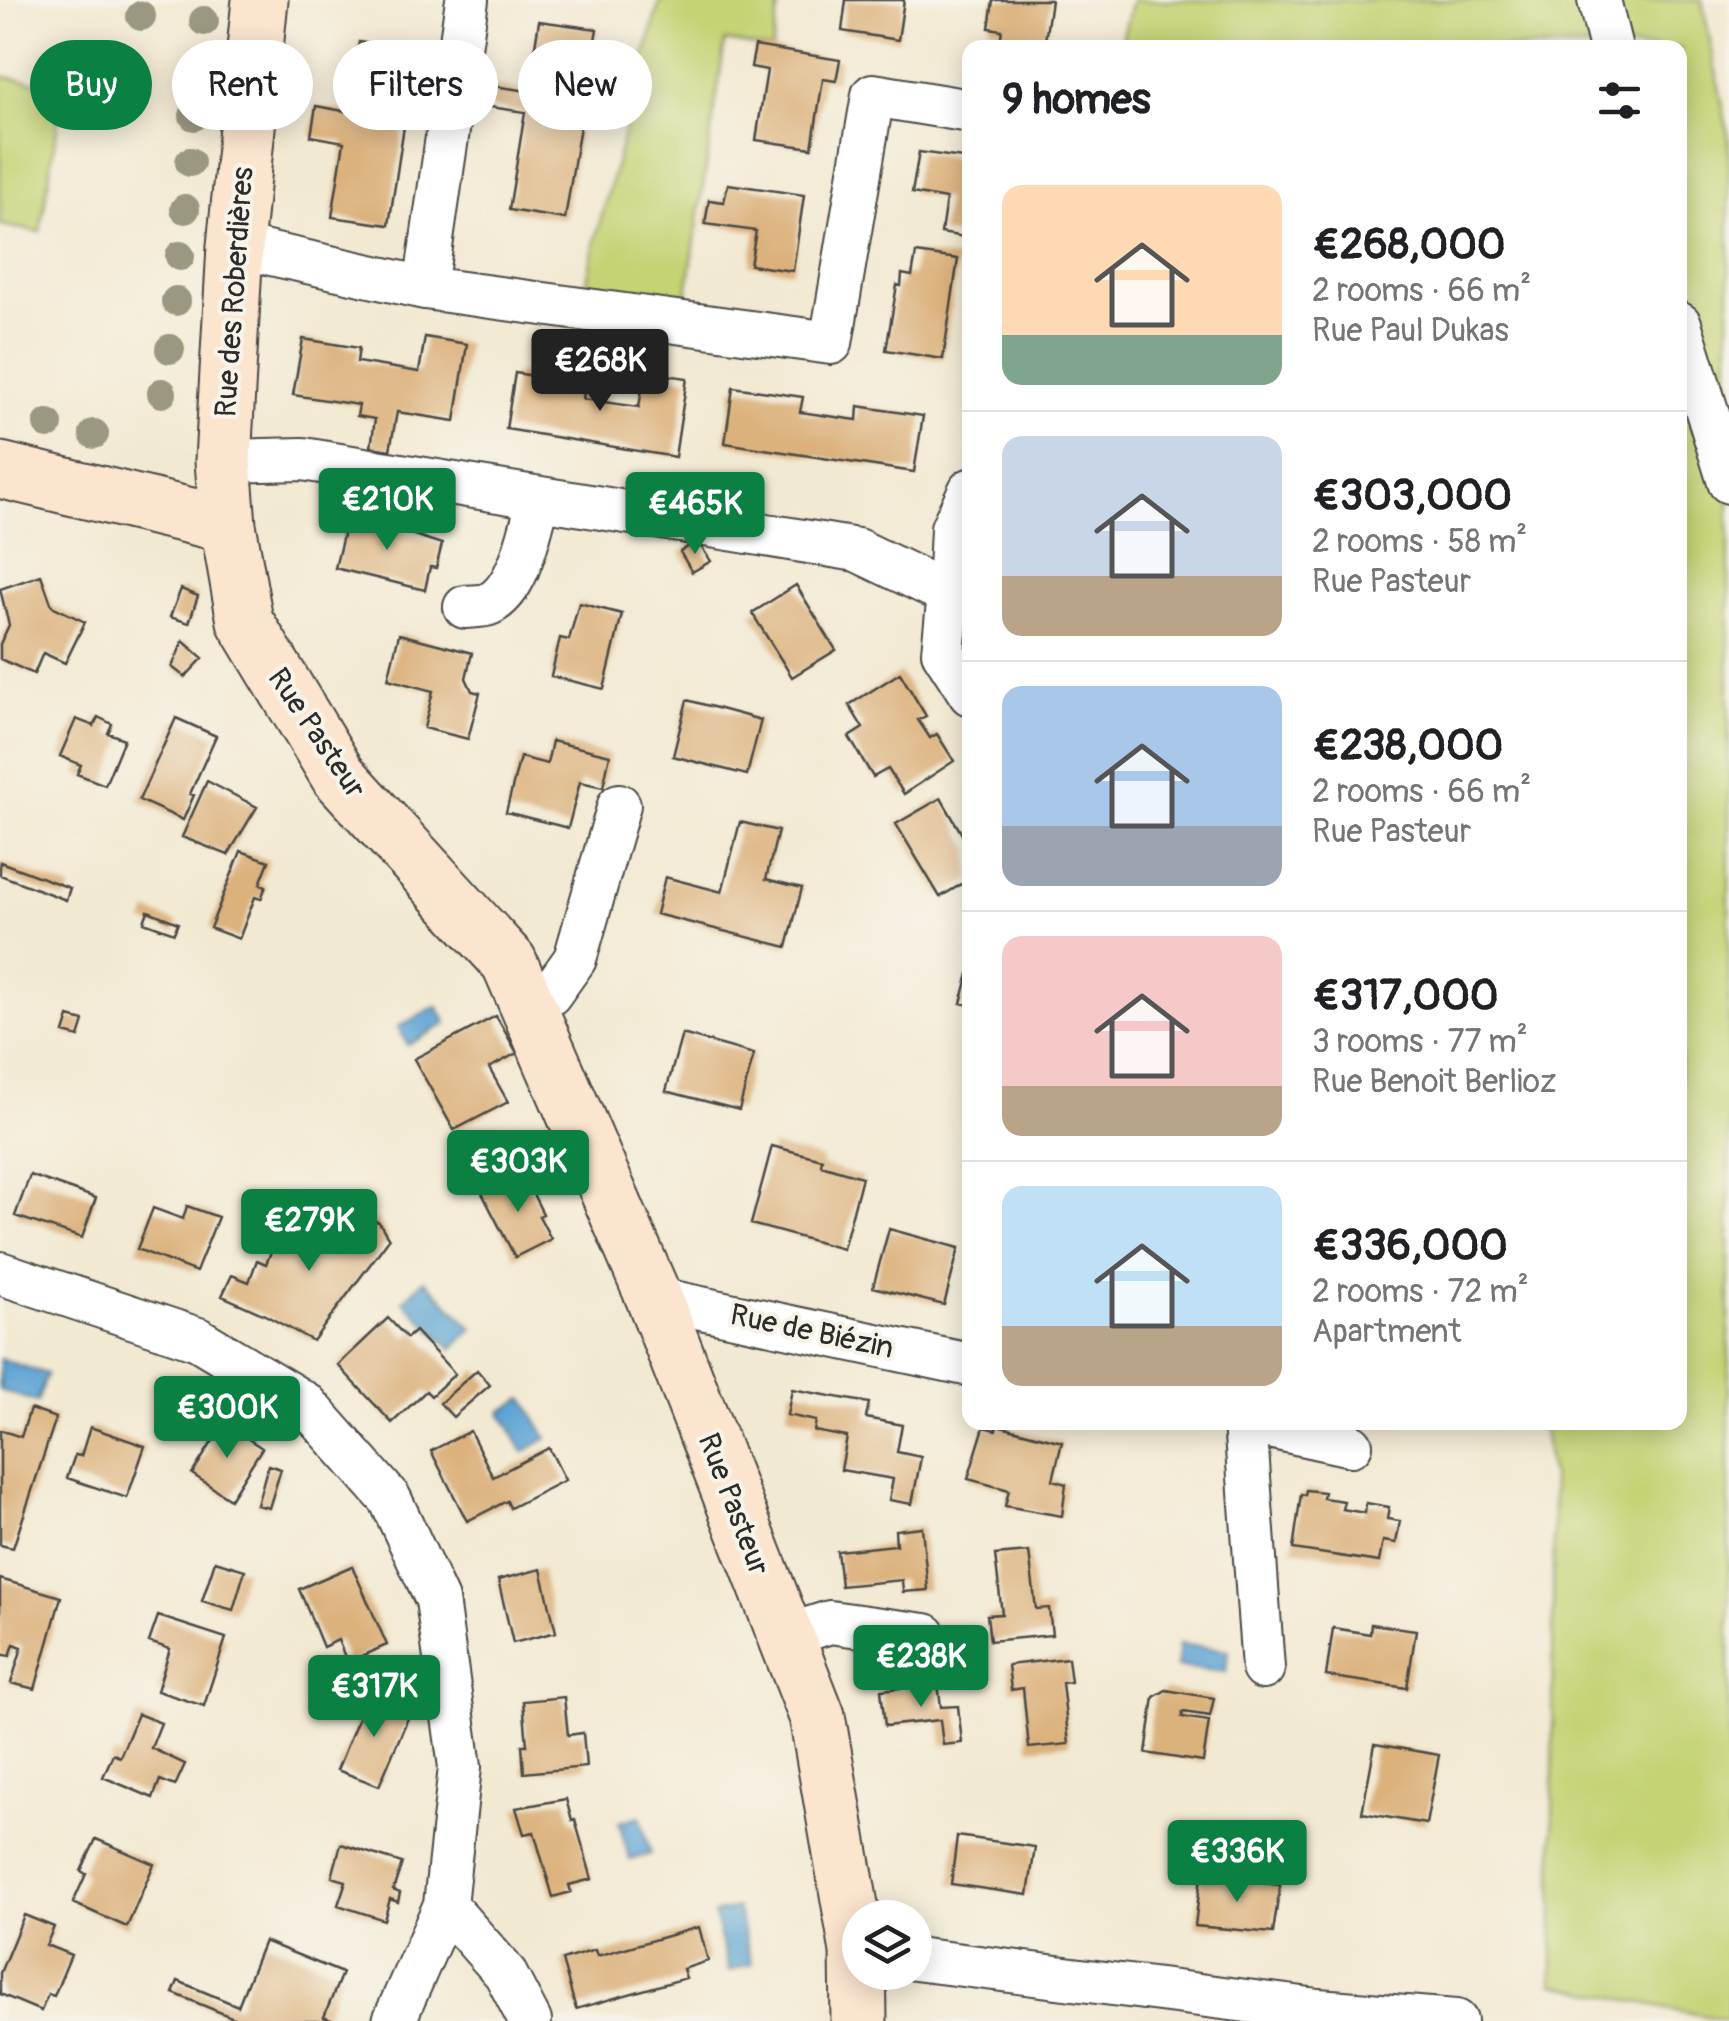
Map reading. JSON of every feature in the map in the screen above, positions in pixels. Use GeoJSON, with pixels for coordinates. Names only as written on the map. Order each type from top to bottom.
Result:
{"type":"FeatureCollection","features":[{"type":"Feature","properties":{"kind":"street","name":"Rue des Roberdières"},"geometry":{"type":"LineString","coordinates":[[228,525],[222,461],[234,246],[260,0]]}},
{"type":"Feature","properties":{"kind":"street"},"geometry":{"type":"LineString","coordinates":[[425,288],[466,0]]}},
{"type":"Feature","properties":{"kind":"street"},"geometry":{"type":"LineString","coordinates":[[1600,0],[1608,40]]}},
{"type":"Feature","properties":{"kind":"street"},"geometry":{"type":"LineString","coordinates":[[234,246],[425,288],[831,343],[873,95],[962,109]]}},
{"type":"Feature","properties":{"kind":"street"},"geometry":{"type":"LineString","coordinates":[[1687,347],[1729,482]]}},
{"type":"Feature","properties":{"kind":"street"},"geometry":{"type":"LineString","coordinates":[[222,461],[303,459],[856,550],[949,594]]}},
{"type":"Feature","properties":{"kind":"street"},"geometry":{"type":"LineString","coordinates":[[0,470],[228,525]]}},
{"type":"Feature","properties":{"kind":"street"},"geometry":{"type":"LineString","coordinates":[[465,607],[489,604],[506,588],[520,564],[539,499]]}},
{"type":"Feature","properties":{"kind":"street"},"geometry":{"type":"LineString","coordinates":[[962,507],[952,528],[944,652],[962,681]]}},
{"type":"Feature","properties":{"kind":"street","name":"Rue Pasteur"},"geometry":{"type":"LineString","coordinates":[[228,525],[245,622],[338,775],[509,962],[654,1298],[817,1716],[850,1900]]}},
{"type":"Feature","properties":{"kind":"street"},"geometry":{"type":"LineString","coordinates":[[529,1009],[550,994],[575,959],[620,805]]}},
{"type":"Feature","properties":{"kind":"street"},"geometry":{"type":"LineString","coordinates":[[0,1273],[198,1339],[306,1404],[390,1499],[437,1600],[460,1767],[445,1905],[394,2021]]}},
{"type":"Feature","properties":{"kind":"street","name":"Rue de Biézin"},"geometry":{"type":"LineString","coordinates":[[654,1298],[962,1362]]}},
{"type":"Feature","properties":{"kind":"street"},"geometry":{"type":"LineString","coordinates":[[1247,1430],[1263,1668]]}},
{"type":"Feature","properties":{"kind":"street"},"geometry":{"type":"LineString","coordinates":[[1284,1430],[1351,1444]]}},
{"type":"Feature","properties":{"kind":"street"},"geometry":{"type":"LineString","coordinates":[[786,1636],[830,1622],[925,1636]]}},
{"type":"Feature","properties":{"kind":"street"},"geometry":{"type":"LineString","coordinates":[[445,1905],[505,1974],[530,2021]]}},
{"type":"Feature","properties":{"kind":"street"},"geometry":{"type":"LineString","coordinates":[[932,1960],[1318,2010],[1456,2021]]}},
{"type":"Feature","properties":{"kind":"street","name":"Rue Pasteur"},"geometry":{"type":"LineString","coordinates":[[859,1990],[859,2021]]}},
{"type":"Feature","properties":{"kind":"green space"},"geometry":{"type":"Polygon","coordinates":[[[660,0],[780,0],[772,49],[725,41],[686,300],[586,286],[625,130],[652,130],[649,40],[660,0]]]}},
{"type":"Feature","properties":{"kind":"green space"},"geometry":{"type":"Polygon","coordinates":[[[1132,0],[1702,0],[1729,138],[1729,2021],[1553,1984],[1553,1492],[1544,1430],[1687,1430],[1687,40],[1122,40],[1132,0]]]}},
{"type":"Feature","properties":{"kind":"green space"},"geometry":{"type":"Polygon","coordinates":[[[0,76],[30,81],[30,130],[57,130],[40,232],[0,225],[0,76]]]}},
{"type":"Feature","properties":{"kind":"water"},"geometry":{"type":"Polygon","coordinates":[[[437,1006],[447,1023],[408,1045],[398,1027],[437,1006]]]}},
{"type":"Feature","properties":{"kind":"water"},"geometry":{"type":"Polygon","coordinates":[[[424,1280],[473,1328],[452,1349],[403,1301],[424,1280]]]}},
{"type":"Feature","properties":{"kind":"water"},"geometry":{"type":"Polygon","coordinates":[[[0,1359],[47,1374],[37,1402],[0,1390],[0,1359]]]}},
{"type":"Feature","properties":{"kind":"water"},"geometry":{"type":"Polygon","coordinates":[[[524,1398],[547,1438],[524,1452],[501,1412],[524,1398]]]}},
{"type":"Feature","properties":{"kind":"water"},"geometry":{"type":"Polygon","coordinates":[[[1179,1644],[1228,1650],[1226,1672],[1177,1667],[1179,1644]]]}},
{"type":"Feature","properties":{"kind":"water"},"geometry":{"type":"Polygon","coordinates":[[[640,1816],[651,1854],[630,1860],[619,1822],[640,1816]]]}},
{"type":"Feature","properties":{"kind":"water"},"geometry":{"type":"Polygon","coordinates":[[[737,1908],[752,1964],[729,1971],[714,1914],[737,1908]]]}},
{"type":"Feature","properties":{"kind":"building"},"geometry":{"type":"Polygon","coordinates":[[[846,0],[904,0],[898,40],[842,31],[846,0]]]}},
{"type":"Feature","properties":{"kind":"building"},"geometry":{"type":"Polygon","coordinates":[[[993,0],[1051,0],[1045,40],[1000,40],[1002,30],[989,28],[993,0]]]}},
{"type":"Feature","properties":{"kind":"building"},"geometry":{"type":"Polygon","coordinates":[[[539,21],[597,29],[595,40],[536,40],[539,21]]]}},
{"type":"Feature","properties":{"kind":"building"},"geometry":{"type":"Polygon","coordinates":[[[755,46],[840,60],[836,81],[823,79],[812,148],[756,140],[767,70],[751,67],[755,46]]]}},
{"type":"Feature","properties":{"kind":"building"},"geometry":{"type":"Polygon","coordinates":[[[498,87],[518,90],[518,111],[498,108],[498,87]]]}},
{"type":"Feature","properties":{"kind":"building"},"geometry":{"type":"Polygon","coordinates":[[[316,106],[333,109],[333,130],[403,130],[389,225],[332,217],[344,142],[311,136],[316,106]]]}},
{"type":"Feature","properties":{"kind":"building"},"geometry":{"type":"Polygon","coordinates":[[[522,130],[579,130],[565,219],[509,210],[522,130]]]}},
{"type":"Feature","properties":{"kind":"building"},"geometry":{"type":"Polygon","coordinates":[[[919,152],[962,158],[962,237],[941,233],[946,199],[912,193],[919,152]]]}},
{"type":"Feature","properties":{"kind":"building"},"geometry":{"type":"Polygon","coordinates":[[[728,184],[804,195],[793,271],[750,265],[756,231],[705,224],[709,200],[724,202],[728,184]]]}},
{"type":"Feature","properties":{"kind":"building"},"geometry":{"type":"Polygon","coordinates":[[[916,253],[958,259],[943,359],[886,350],[897,285],[901,286],[902,274],[912,276],[916,253]]]}},
{"type":"Feature","properties":{"kind":"building"},"geometry":{"type":"Polygon","coordinates":[[[425,337],[467,344],[455,421],[397,412],[390,450],[371,447],[375,419],[357,416],[359,405],[293,395],[303,339],[359,348],[357,362],[419,372],[425,337]]]}},
{"type":"Feature","properties":{"kind":"building"},"geometry":{"type":"Polygon","coordinates":[[[645,372],[687,378],[675,457],[506,429],[515,373],[585,384],[583,399],[639,407],[645,372]]]}},
{"type":"Feature","properties":{"kind":"building"},"geometry":{"type":"Polygon","coordinates":[[[733,387],[803,397],[800,412],[857,420],[858,406],[923,416],[914,472],[725,443],[733,387]]]}},
{"type":"Feature","properties":{"kind":"building"},"geometry":{"type":"Polygon","coordinates":[[[348,515],[396,526],[395,529],[442,544],[436,568],[430,567],[425,590],[335,568],[348,515]]]}},
{"type":"Feature","properties":{"kind":"building"},"geometry":{"type":"Polygon","coordinates":[[[697,541],[711,561],[692,572],[680,552],[697,541]]]}},
{"type":"Feature","properties":{"kind":"building"},"geometry":{"type":"Polygon","coordinates":[[[41,575],[52,606],[85,622],[65,663],[43,653],[34,674],[0,659],[0,644],[9,625],[0,589],[41,575]]]}},
{"type":"Feature","properties":{"kind":"building"},"geometry":{"type":"Polygon","coordinates":[[[796,585],[836,650],[792,677],[752,613],[796,585]]]}},
{"type":"Feature","properties":{"kind":"building"},"geometry":{"type":"Polygon","coordinates":[[[181,589],[198,596],[189,623],[170,617],[181,589]]]}},
{"type":"Feature","properties":{"kind":"building"},"geometry":{"type":"Polygon","coordinates":[[[579,603],[622,614],[604,689],[551,676],[560,638],[569,640],[579,603]]]}},
{"type":"Feature","properties":{"kind":"building"},"geometry":{"type":"Polygon","coordinates":[[[399,634],[472,653],[466,678],[472,691],[480,693],[468,739],[424,728],[433,691],[388,679],[399,634]]]}},
{"type":"Feature","properties":{"kind":"building"},"geometry":{"type":"Polygon","coordinates":[[[183,641],[203,658],[185,677],[172,667],[183,641]]]}},
{"type":"Feature","properties":{"kind":"building"},"geometry":{"type":"Polygon","coordinates":[[[900,673],[926,716],[918,720],[930,738],[937,734],[954,761],[904,794],[888,769],[873,777],[849,737],[863,728],[849,705],[900,673]]]}},
{"type":"Feature","properties":{"kind":"building"},"geometry":{"type":"Polygon","coordinates":[[[687,700],[761,720],[747,775],[673,756],[687,700]]]}},
{"type":"Feature","properties":{"kind":"building"},"geometry":{"type":"Polygon","coordinates":[[[98,717],[112,724],[108,733],[124,739],[105,785],[77,774],[81,765],[60,756],[76,719],[94,726],[98,717]]]}},
{"type":"Feature","properties":{"kind":"building"},"geometry":{"type":"Polygon","coordinates":[[[176,718],[216,736],[183,820],[139,800],[176,718]]]}},
{"type":"Feature","properties":{"kind":"building"},"geometry":{"type":"Polygon","coordinates":[[[552,741],[610,755],[603,787],[580,782],[568,828],[506,812],[520,757],[547,764],[552,741]]]}},
{"type":"Feature","properties":{"kind":"building"},"geometry":{"type":"Polygon","coordinates":[[[207,781],[257,807],[228,855],[182,837],[207,781]]]}},
{"type":"Feature","properties":{"kind":"building"},"geometry":{"type":"Polygon","coordinates":[[[941,798],[962,834],[962,884],[940,897],[896,824],[941,798]]]}},
{"type":"Feature","properties":{"kind":"building"},"geometry":{"type":"Polygon","coordinates":[[[740,822],[778,831],[766,879],[802,888],[787,947],[656,914],[665,877],[722,892],[740,822]]]}},
{"type":"Feature","properties":{"kind":"building"},"geometry":{"type":"Polygon","coordinates":[[[241,851],[269,861],[260,884],[266,886],[261,899],[255,897],[239,939],[210,928],[241,851]]]}},
{"type":"Feature","properties":{"kind":"building"},"geometry":{"type":"Polygon","coordinates":[[[0,862],[70,888],[66,900],[0,875],[0,862]]]}},
{"type":"Feature","properties":{"kind":"building"},"geometry":{"type":"Polygon","coordinates":[[[148,911],[178,923],[174,933],[144,922],[148,911]]]}},
{"type":"Feature","properties":{"kind":"building"},"geometry":{"type":"Polygon","coordinates":[[[496,1016],[517,1053],[489,1068],[508,1102],[454,1130],[414,1059],[496,1016]]]}},
{"type":"Feature","properties":{"kind":"building"},"geometry":{"type":"Polygon","coordinates":[[[69,1017],[84,1021],[79,1037],[64,1033],[69,1017]]]}},
{"type":"Feature","properties":{"kind":"building"},"geometry":{"type":"Polygon","coordinates":[[[682,1034],[754,1054],[739,1110],[666,1091],[682,1034]]]}},
{"type":"Feature","properties":{"kind":"building"},"geometry":{"type":"Polygon","coordinates":[[[772,1146],[822,1159],[821,1165],[862,1177],[843,1249],[751,1224],[772,1146]]]}},
{"type":"Feature","properties":{"kind":"building"},"geometry":{"type":"Polygon","coordinates":[[[523,1174],[551,1239],[515,1257],[482,1193],[523,1174]]]}},
{"type":"Feature","properties":{"kind":"building"},"geometry":{"type":"Polygon","coordinates":[[[30,1175],[96,1198],[82,1238],[15,1216],[30,1175]]]}},
{"type":"Feature","properties":{"kind":"building"},"geometry":{"type":"Polygon","coordinates":[[[187,1206],[218,1217],[196,1272],[137,1249],[153,1208],[183,1219],[187,1206]]]}},
{"type":"Feature","properties":{"kind":"building"},"geometry":{"type":"Polygon","coordinates":[[[362,1218],[379,1222],[389,1239],[313,1341],[222,1296],[232,1275],[249,1282],[257,1260],[266,1264],[276,1240],[289,1227],[314,1221],[348,1237],[362,1218]]]}},
{"type":"Feature","properties":{"kind":"building"},"geometry":{"type":"Polygon","coordinates":[[[889,1229],[959,1248],[944,1305],[873,1287],[889,1229]]]}},
{"type":"Feature","properties":{"kind":"building"},"geometry":{"type":"Polygon","coordinates":[[[388,1318],[407,1338],[415,1331],[455,1374],[431,1396],[426,1391],[392,1423],[338,1365],[388,1318]]]}},
{"type":"Feature","properties":{"kind":"building"},"geometry":{"type":"Polygon","coordinates":[[[477,1370],[490,1385],[453,1417],[440,1403],[477,1370]]]}},
{"type":"Feature","properties":{"kind":"building"},"geometry":{"type":"Polygon","coordinates":[[[792,1389],[869,1403],[866,1418],[902,1425],[897,1452],[921,1457],[912,1504],[889,1500],[893,1479],[841,1470],[847,1437],[814,1431],[816,1421],[787,1415],[792,1389]]]}},
{"type":"Feature","properties":{"kind":"building"},"geometry":{"type":"Polygon","coordinates":[[[30,1409],[56,1418],[13,1548],[0,1545],[0,1430],[21,1437],[30,1409]]]}},
{"type":"Feature","properties":{"kind":"building"},"geometry":{"type":"Polygon","coordinates":[[[224,1423],[262,1448],[230,1499],[192,1474],[224,1423]]]}},
{"type":"Feature","properties":{"kind":"building"},"geometry":{"type":"Polygon","coordinates":[[[90,1427],[145,1446],[127,1498],[67,1478],[75,1455],[81,1456],[90,1427]]]}},
{"type":"Feature","properties":{"kind":"building"},"geometry":{"type":"Polygon","coordinates":[[[983,1430],[1016,1430],[1062,1442],[1053,1480],[1066,1484],[1062,1516],[1005,1506],[1009,1490],[968,1479],[983,1430]]]}},
{"type":"Feature","properties":{"kind":"building"},"geometry":{"type":"Polygon","coordinates":[[[470,1431],[493,1477],[549,1448],[565,1480],[510,1508],[507,1501],[467,1521],[431,1451],[470,1431]]]}},
{"type":"Feature","properties":{"kind":"building"},"geometry":{"type":"Polygon","coordinates":[[[268,1465],[281,1469],[269,1508],[257,1505],[268,1465]]]}},
{"type":"Feature","properties":{"kind":"building"},"geometry":{"type":"Polygon","coordinates":[[[1306,1490],[1324,1492],[1323,1498],[1344,1501],[1342,1509],[1365,1513],[1366,1503],[1389,1507],[1387,1519],[1400,1521],[1396,1543],[1383,1541],[1379,1562],[1293,1549],[1301,1494],[1305,1495],[1306,1490]]]}},
{"type":"Feature","properties":{"kind":"building"},"geometry":{"type":"Polygon","coordinates":[[[922,1527],[928,1590],[903,1592],[902,1580],[841,1586],[837,1551],[896,1545],[895,1530],[922,1527]]]}},
{"type":"Feature","properties":{"kind":"building"},"geometry":{"type":"Polygon","coordinates":[[[1029,1552],[1036,1609],[1049,1608],[1052,1635],[990,1641],[987,1615],[1002,1614],[995,1555],[1029,1552]]]}},
{"type":"Feature","properties":{"kind":"building"},"geometry":{"type":"Polygon","coordinates":[[[215,1561],[245,1570],[233,1610],[202,1601],[215,1561]]]}},
{"type":"Feature","properties":{"kind":"building"},"geometry":{"type":"Polygon","coordinates":[[[352,1566],[387,1645],[347,1662],[338,1640],[323,1647],[299,1589],[352,1566]]]}},
{"type":"Feature","properties":{"kind":"building"},"geometry":{"type":"Polygon","coordinates":[[[541,1569],[556,1632],[513,1643],[498,1580],[541,1569]]]}},
{"type":"Feature","properties":{"kind":"building"},"geometry":{"type":"Polygon","coordinates":[[[0,1579],[61,1597],[35,1689],[11,1683],[22,1647],[14,1644],[10,1656],[0,1654],[0,1579]]]}},
{"type":"Feature","properties":{"kind":"building"},"geometry":{"type":"Polygon","coordinates":[[[158,1616],[226,1638],[204,1706],[157,1691],[170,1649],[149,1642],[158,1616]]]}},
{"type":"Feature","properties":{"kind":"building"},"geometry":{"type":"Polygon","coordinates":[[[1371,1624],[1416,1630],[1407,1688],[1326,1676],[1333,1628],[1370,1634],[1371,1624]]]}},
{"type":"Feature","properties":{"kind":"building"},"geometry":{"type":"Polygon","coordinates":[[[1068,1658],[1071,1682],[1062,1683],[1069,1744],[1029,1748],[1023,1688],[1011,1690],[1008,1665],[1068,1658]]]}},
{"type":"Feature","properties":{"kind":"building"},"geometry":{"type":"Polygon","coordinates":[[[938,1684],[941,1707],[958,1706],[962,1743],[943,1745],[940,1720],[885,1726],[881,1690],[938,1684]]]}},
{"type":"Feature","properties":{"kind":"building"},"geometry":{"type":"Polygon","coordinates":[[[1166,1690],[1214,1698],[1210,1716],[1183,1712],[1182,1717],[1209,1721],[1203,1762],[1146,1753],[1154,1697],[1166,1690]]]}},
{"type":"Feature","properties":{"kind":"building"},"geometry":{"type":"Polygon","coordinates":[[[368,1694],[411,1711],[379,1786],[337,1770],[368,1694]]]}},
{"type":"Feature","properties":{"kind":"building"},"geometry":{"type":"Polygon","coordinates":[[[564,1697],[568,1735],[583,1733],[586,1767],[524,1773],[522,1745],[527,1745],[523,1701],[564,1697]]]}},
{"type":"Feature","properties":{"kind":"building"},"geometry":{"type":"Polygon","coordinates":[[[138,1714],[161,1723],[151,1748],[185,1764],[175,1786],[160,1780],[153,1798],[103,1777],[113,1754],[120,1757],[138,1714]]]}},
{"type":"Feature","properties":{"kind":"building"},"geometry":{"type":"Polygon","coordinates":[[[1375,1744],[1439,1755],[1426,1824],[1362,1813],[1375,1744]]]}},
{"type":"Feature","properties":{"kind":"building"},"geometry":{"type":"Polygon","coordinates":[[[566,1799],[592,1879],[569,1885],[571,1892],[553,1897],[534,1832],[524,1834],[516,1808],[566,1799]]]}},
{"type":"Feature","properties":{"kind":"building"},"geometry":{"type":"Polygon","coordinates":[[[957,1836],[1035,1847],[1028,1895],[951,1884],[957,1836]]]}},
{"type":"Feature","properties":{"kind":"building"},"geometry":{"type":"Polygon","coordinates":[[[96,1839],[154,1864],[127,1927],[73,1903],[86,1874],[81,1871],[96,1839]]]}},
{"type":"Feature","properties":{"kind":"building"},"geometry":{"type":"Polygon","coordinates":[[[341,1844],[402,1863],[393,1890],[400,1893],[398,1902],[390,1899],[384,1920],[338,1905],[346,1881],[332,1877],[341,1844]]]}},
{"type":"Feature","properties":{"kind":"building"},"geometry":{"type":"Polygon","coordinates":[[[1201,1876],[1280,1885],[1273,1933],[1195,1926],[1201,1876]]]}},
{"type":"Feature","properties":{"kind":"building"},"geometry":{"type":"Polygon","coordinates":[[[24,1915],[54,1927],[46,1945],[71,1955],[54,1996],[48,1994],[41,2011],[0,1994],[0,1973],[24,1915]]]}},
{"type":"Feature","properties":{"kind":"building"},"geometry":{"type":"Polygon","coordinates":[[[699,1927],[708,1961],[683,1969],[686,1978],[576,2009],[562,1960],[595,1950],[597,1956],[699,1927]]]}},
{"type":"Feature","properties":{"kind":"building"},"geometry":{"type":"Polygon","coordinates":[[[264,1941],[342,1973],[324,2017],[333,2021],[241,2021],[173,1993],[178,1981],[238,2006],[264,1941]]]}}]}
